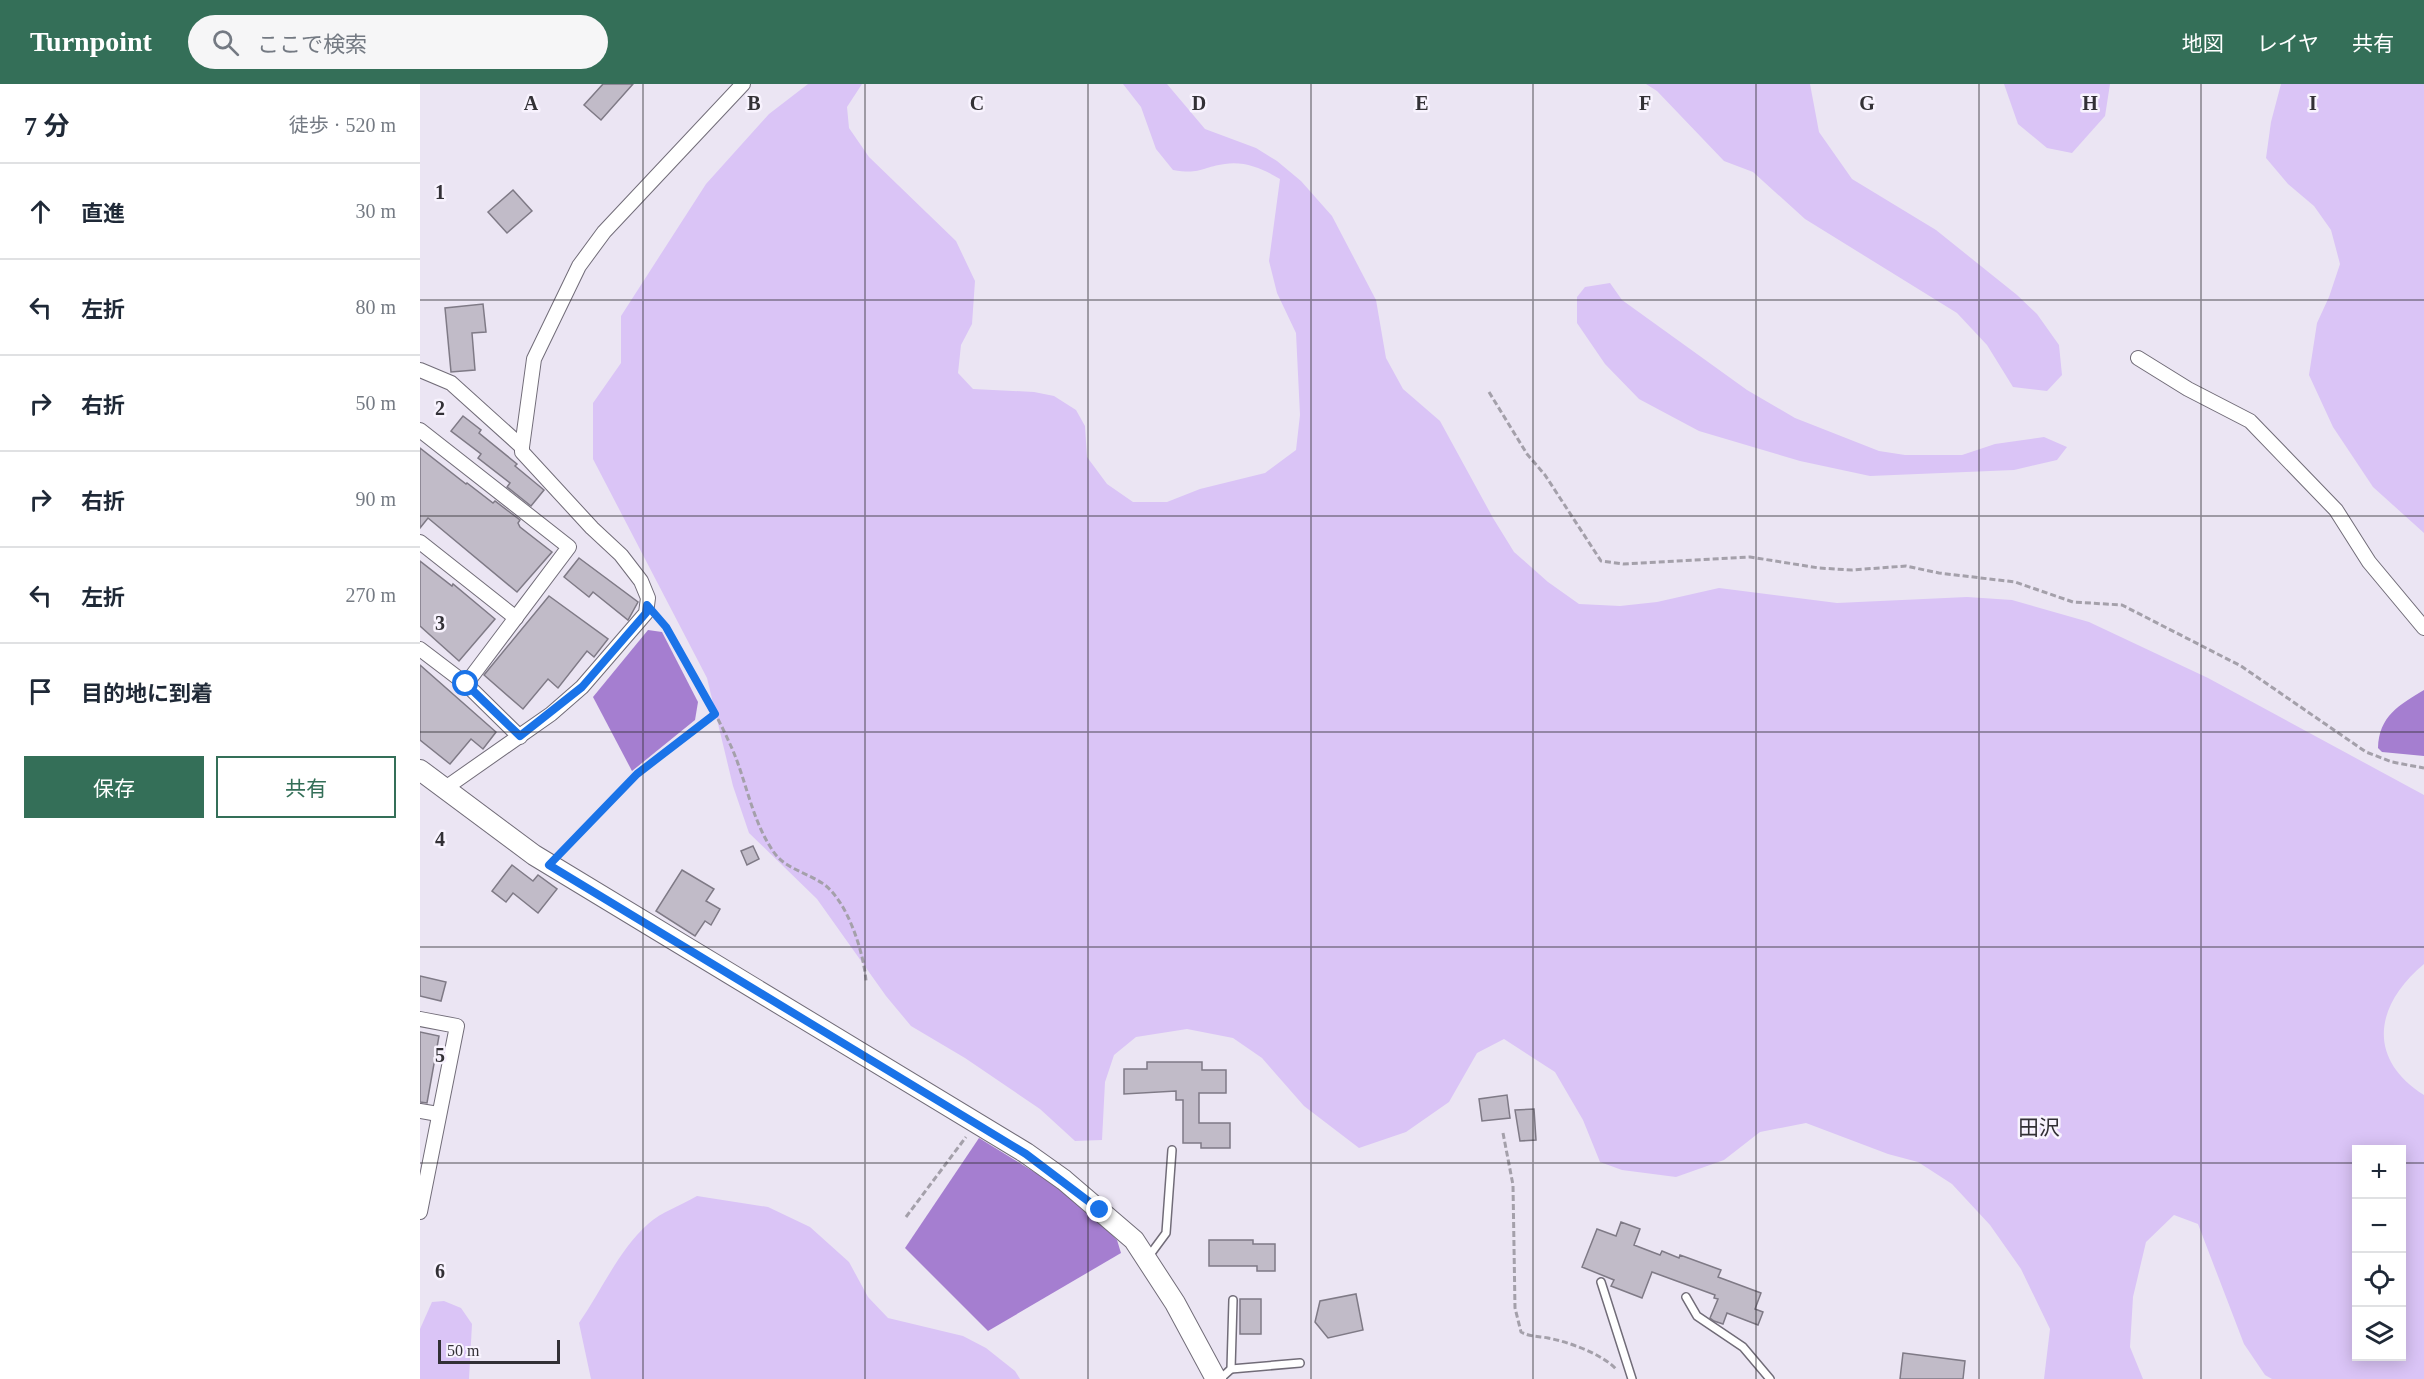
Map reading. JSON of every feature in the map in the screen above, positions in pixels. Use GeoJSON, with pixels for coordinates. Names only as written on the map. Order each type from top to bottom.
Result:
{"type":"FeatureCollection","features":[{"type":"Feature","properties":{"kind":"street"},"geometry":{"type":"LineString","coordinates":[[444,789],[520,736],[582,687],[646,613],[648,598],[641,581],[621,555],[592,528],[522,452],[534,359],[579,266],[604,232],[743,84]]}},
{"type":"Feature","properties":{"kind":"street"},"geometry":{"type":"LineString","coordinates":[[2138,358],[2188,389],[2250,421],[2336,510],[2369,562],[2424,628]]}},
{"type":"Feature","properties":{"kind":"street"},"geometry":{"type":"LineString","coordinates":[[420,370],[451,382],[522,447]]}},
{"type":"Feature","properties":{"kind":"street"},"geometry":{"type":"LineString","coordinates":[[420,430],[569,547],[466,684]]}},
{"type":"Feature","properties":{"kind":"street"},"geometry":{"type":"LineString","coordinates":[[420,542],[516,618]]}},
{"type":"Feature","properties":{"kind":"street"},"geometry":{"type":"LineString","coordinates":[[420,649],[466,684],[520,736]]}},
{"type":"Feature","properties":{"kind":"street"},"geometry":{"type":"LineString","coordinates":[[420,770],[549,865],[976,1123],[1064,1180],[1134,1240],[1222,1376]]}},
{"type":"Feature","properties":{"kind":"street"},"geometry":{"type":"LineString","coordinates":[[420,1019],[457,1026],[421,1205]]}},
{"type":"Feature","properties":{"kind":"street"},"geometry":{"type":"LineString","coordinates":[[420,1111],[438,1114]]}},
{"type":"Feature","properties":{"kind":"lane"},"geometry":{"type":"LineString","coordinates":[[1147,1259],[1166,1233],[1172,1150]]}},
{"type":"Feature","properties":{"kind":"lane"},"geometry":{"type":"LineString","coordinates":[[1601,1282],[1632,1379]]}},
{"type":"Feature","properties":{"kind":"lane"},"geometry":{"type":"LineString","coordinates":[[1686,1297],[1696,1316],[1743,1347],[1770,1379]]}},
{"type":"Feature","properties":{"kind":"lane"},"geometry":{"type":"LineString","coordinates":[[1233,1300],[1222,1376],[1300,1364]]}},
{"type":"Feature","properties":{"kind":"path"},"geometry":{"type":"LineString","coordinates":[[1489,392],[1527,454],[1545,475],[1601,561],[1623,564],[1750,557],[1819,568],[1852,570],[1906,566],[1939,573],[2015,582],[2073,603],[2122,605],[2241,666],[2366,752],[2392,762],[2424,768]]}},
{"type":"Feature","properties":{"kind":"path"},"geometry":{"type":"LineString","coordinates":[[647,605],[666,627],[731,745],[762,831],[772,850],[780,860],[824,884],[832,891],[859,944],[866,981]]}},
{"type":"Feature","properties":{"kind":"path"},"geometry":{"type":"LineString","coordinates":[[549,865],[637,774],[715,714]]}},
{"type":"Feature","properties":{"kind":"path"},"geometry":{"type":"LineString","coordinates":[[906,1217],[976,1123]]}},
{"type":"Feature","properties":{"kind":"path"},"geometry":{"type":"LineString","coordinates":[[1503,1134],[1513,1185],[1515,1308],[1521,1332],[1562,1342],[1596,1356],[1609,1363],[1619,1373]]}},
{"type":"Feature","properties":{"kind":"shaded area"},"geometry":{"type":"Polygon","coordinates":[[[808,84],[862,84],[847,107],[849,128],[869,157],[956,241],[975,281],[972,324],[961,345],[958,373],[973,389],[1034,392],[1054,396],[1076,410],[1085,426],[1087,457],[1107,484],[1133,502],[1167,502],[1200,489],[1265,473],[1296,450],[1300,415],[1296,333],[1277,293],[1269,261],[1280,179],[1260,169],[1232,163],[1195,171],[1173,170],[1156,149],[1141,107],[1123,84],[1167,84],[1205,129],[1256,148],[1277,161],[1301,181],[1332,216],[1376,300],[1386,358],[1403,389],[1440,421],[1514,552],[1548,582],[1579,604],[1620,606],[1657,602],[1719,588],[1837,603],[1967,597],[2012,600],[2089,622],[2208,678],[2424,795],[2424,964],[2395,997],[2387,1014],[2384,1031],[2386,1048],[2393,1065],[2405,1080],[2424,1095],[2424,1379],[2272,1379],[2265,1375],[2244,1344],[2198,1224],[2174,1215],[2146,1242],[2133,1297],[2130,1347],[2143,1379],[2044,1379],[2050,1329],[2021,1269],[1990,1225],[1952,1184],[1918,1162],[1888,1154],[1806,1123],[1760,1132],[1724,1160],[1676,1177],[1622,1170],[1600,1162],[1583,1120],[1555,1072],[1504,1039],[1477,1053],[1449,1102],[1406,1132],[1359,1148],[1304,1106],[1262,1058],[1233,1038],[1187,1029],[1136,1037],[1114,1055],[1105,1082],[1102,1140],[1075,1141],[1040,1109],[965,1058],[911,1026],[886,996],[817,899],[749,833],[733,786],[707,678],[593,459],[593,403],[621,363],[621,316],[706,184],[769,114],[808,84]]]}},
{"type":"Feature","properties":{"kind":"shaded area"},"geometry":{"type":"Polygon","coordinates":[[[1646,84],[1810,84],[1819,132],[1852,179],[1936,230],[2017,295],[2037,314],[2059,345],[2062,375],[2047,391],[2013,387],[1987,345],[1957,313],[1805,219],[1753,172],[1724,161],[1657,91],[1646,84]]]}},
{"type":"Feature","properties":{"kind":"shaded area"},"geometry":{"type":"Polygon","coordinates":[[[2004,84],[2110,84],[2105,116],[2072,153],[2047,148],[2018,124],[2004,84]]]}},
{"type":"Feature","properties":{"kind":"shaded area"},"geometry":{"type":"Polygon","coordinates":[[[2281,84],[2424,84],[2424,533],[2373,487],[2333,427],[2309,375],[2317,323],[2340,264],[2331,230],[2314,206],[2288,184],[2266,158],[2271,122],[2281,84]]]}},
{"type":"Feature","properties":{"kind":"shaded area"},"geometry":{"type":"Polygon","coordinates":[[[1610,283],[1622,300],[1747,390],[1795,418],[1879,451],[1905,455],[1962,455],[1995,444],[2044,437],[2067,447],[2057,460],[2014,470],[1870,476],[1800,461],[1699,431],[1639,399],[1605,364],[1577,323],[1577,297],[1585,287],[1610,283]]]}},
{"type":"Feature","properties":{"kind":"shaded area"},"geometry":{"type":"Polygon","coordinates":[[[648,630],[662,632],[698,702],[695,720],[632,771],[593,697],[648,630]]]}},
{"type":"Feature","properties":{"kind":"shaded area"},"geometry":{"type":"Polygon","coordinates":[[[2424,690],[2424,756],[2382,752],[2378,748],[2379,737],[2386,720],[2406,701],[2424,690]]]}},
{"type":"Feature","properties":{"kind":"shaded area"},"geometry":{"type":"Polygon","coordinates":[[[979,1138],[1070,1194],[1117,1240],[1121,1253],[988,1331],[905,1248],[979,1138]]]}},
{"type":"Feature","properties":{"kind":"shaded area"},"geometry":{"type":"Polygon","coordinates":[[[697,1196],[768,1207],[810,1227],[849,1262],[868,1297],[888,1318],[963,1336],[986,1348],[1015,1371],[1020,1379],[591,1379],[579,1323],[619,1258],[637,1235],[659,1216],[697,1196]]]}},
{"type":"Feature","properties":{"kind":"shaded area"},"geometry":{"type":"Polygon","coordinates":[[[444,1301],[461,1308],[472,1324],[469,1379],[420,1379],[420,1329],[432,1302],[444,1301]]]}},
{"type":"Feature","properties":{"kind":"building"},"geometry":{"type":"Polygon","coordinates":[[[603,84],[633,84],[601,120],[584,105],[603,84]]]}},
{"type":"Feature","properties":{"kind":"building"},"geometry":{"type":"Polygon","coordinates":[[[513,190],[532,211],[507,233],[488,212],[513,190]]]}},
{"type":"Feature","properties":{"kind":"building"},"geometry":{"type":"Polygon","coordinates":[[[483,304],[486,332],[472,333],[475,370],[451,372],[445,308],[483,304]]]}},
{"type":"Feature","properties":{"kind":"building"},"geometry":{"type":"Polygon","coordinates":[[[463,416],[481,430],[479,433],[517,464],[515,466],[544,490],[531,506],[507,487],[510,483],[478,458],[481,454],[451,431],[463,416]]]}},
{"type":"Feature","properties":{"kind":"building"},"geometry":{"type":"Polygon","coordinates":[[[420,448],[466,484],[493,503],[495,501],[520,520],[518,523],[520,527],[552,552],[517,592],[428,518],[420,528],[420,448]]]}},
{"type":"Feature","properties":{"kind":"building"},"geometry":{"type":"Polygon","coordinates":[[[579,558],[638,602],[628,620],[593,592],[589,597],[564,577],[579,558]]]}},
{"type":"Feature","properties":{"kind":"building"},"geometry":{"type":"Polygon","coordinates":[[[420,561],[452,586],[453,584],[495,619],[459,661],[420,626],[420,561]]]}},
{"type":"Feature","properties":{"kind":"building"},"geometry":{"type":"Polygon","coordinates":[[[549,596],[608,639],[594,657],[587,651],[558,688],[548,679],[523,709],[484,675],[549,596]]]}},
{"type":"Feature","properties":{"kind":"building"},"geometry":{"type":"Polygon","coordinates":[[[420,665],[496,732],[483,749],[471,739],[450,764],[420,740],[420,665]]]}},
{"type":"Feature","properties":{"kind":"building"},"geometry":{"type":"Polygon","coordinates":[[[753,846],[759,859],[747,865],[741,851],[753,846]]]}},
{"type":"Feature","properties":{"kind":"building"},"geometry":{"type":"Polygon","coordinates":[[[512,865],[533,881],[538,875],[557,889],[538,913],[513,893],[506,902],[492,891],[512,865]]]}},
{"type":"Feature","properties":{"kind":"building"},"geometry":{"type":"Polygon","coordinates":[[[682,870],[714,889],[706,901],[720,909],[711,925],[705,921],[695,936],[656,911],[682,870]]]}},
{"type":"Feature","properties":{"kind":"building"},"geometry":{"type":"Polygon","coordinates":[[[420,976],[446,982],[441,1001],[420,996],[420,976]]]}},
{"type":"Feature","properties":{"kind":"building"},"geometry":{"type":"Polygon","coordinates":[[[420,1032],[439,1036],[427,1103],[420,1102],[420,1032]]]}},
{"type":"Feature","properties":{"kind":"building"},"geometry":{"type":"Polygon","coordinates":[[[1147,1062],[1202,1062],[1202,1070],[1226,1070],[1226,1093],[1199,1093],[1199,1123],[1230,1123],[1230,1148],[1201,1148],[1201,1143],[1183,1143],[1183,1100],[1176,1100],[1176,1091],[1124,1094],[1124,1069],[1147,1069],[1147,1062]]]}},
{"type":"Feature","properties":{"kind":"building"},"geometry":{"type":"Polygon","coordinates":[[[1507,1095],[1510,1118],[1482,1121],[1479,1099],[1507,1095]]]}},
{"type":"Feature","properties":{"kind":"building"},"geometry":{"type":"Polygon","coordinates":[[[1534,1109],[1536,1140],[1520,1141],[1515,1110],[1534,1109]]]}},
{"type":"Feature","properties":{"kind":"building"},"geometry":{"type":"Polygon","coordinates":[[[1621,1222],[1640,1229],[1634,1245],[1660,1255],[1662,1251],[1679,1258],[1680,1255],[1721,1270],[1718,1277],[1761,1293],[1755,1309],[1763,1312],[1758,1325],[1727,1313],[1723,1324],[1714,1321],[1710,1318],[1718,1299],[1714,1298],[1715,1295],[1652,1272],[1642,1298],[1611,1286],[1614,1280],[1582,1267],[1597,1229],[1616,1236],[1621,1222]]]}},
{"type":"Feature","properties":{"kind":"building"},"geometry":{"type":"Polygon","coordinates":[[[1209,1240],[1253,1240],[1253,1244],[1275,1244],[1275,1271],[1257,1271],[1257,1266],[1209,1266],[1209,1240]]]}},
{"type":"Feature","properties":{"kind":"building"},"geometry":{"type":"Polygon","coordinates":[[[1356,1294],[1363,1330],[1328,1338],[1315,1322],[1320,1301],[1356,1294]]]}},
{"type":"Feature","properties":{"kind":"building"},"geometry":{"type":"Polygon","coordinates":[[[1240,1299],[1261,1299],[1261,1334],[1240,1334],[1240,1299]]]}},
{"type":"Feature","properties":{"kind":"building"},"geometry":{"type":"Polygon","coordinates":[[[1903,1353],[1965,1361],[1963,1379],[1900,1379],[1903,1353]]]}},
{"type":"Feature","properties":{"kind":"district","name":"田沢"},"geometry":{"type":"Point","coordinates":[2039,1128]}},
{"type":"Feature","properties":{"kind":"route"},"geometry":{"type":"LineString","coordinates":[[466,684],[520,736],[551,714],[582,687],[646,613],[647,605],[666,627],[715,714],[637,774],[549,865],[1026,1154],[1064,1180],[1100,1210]]}}]}
